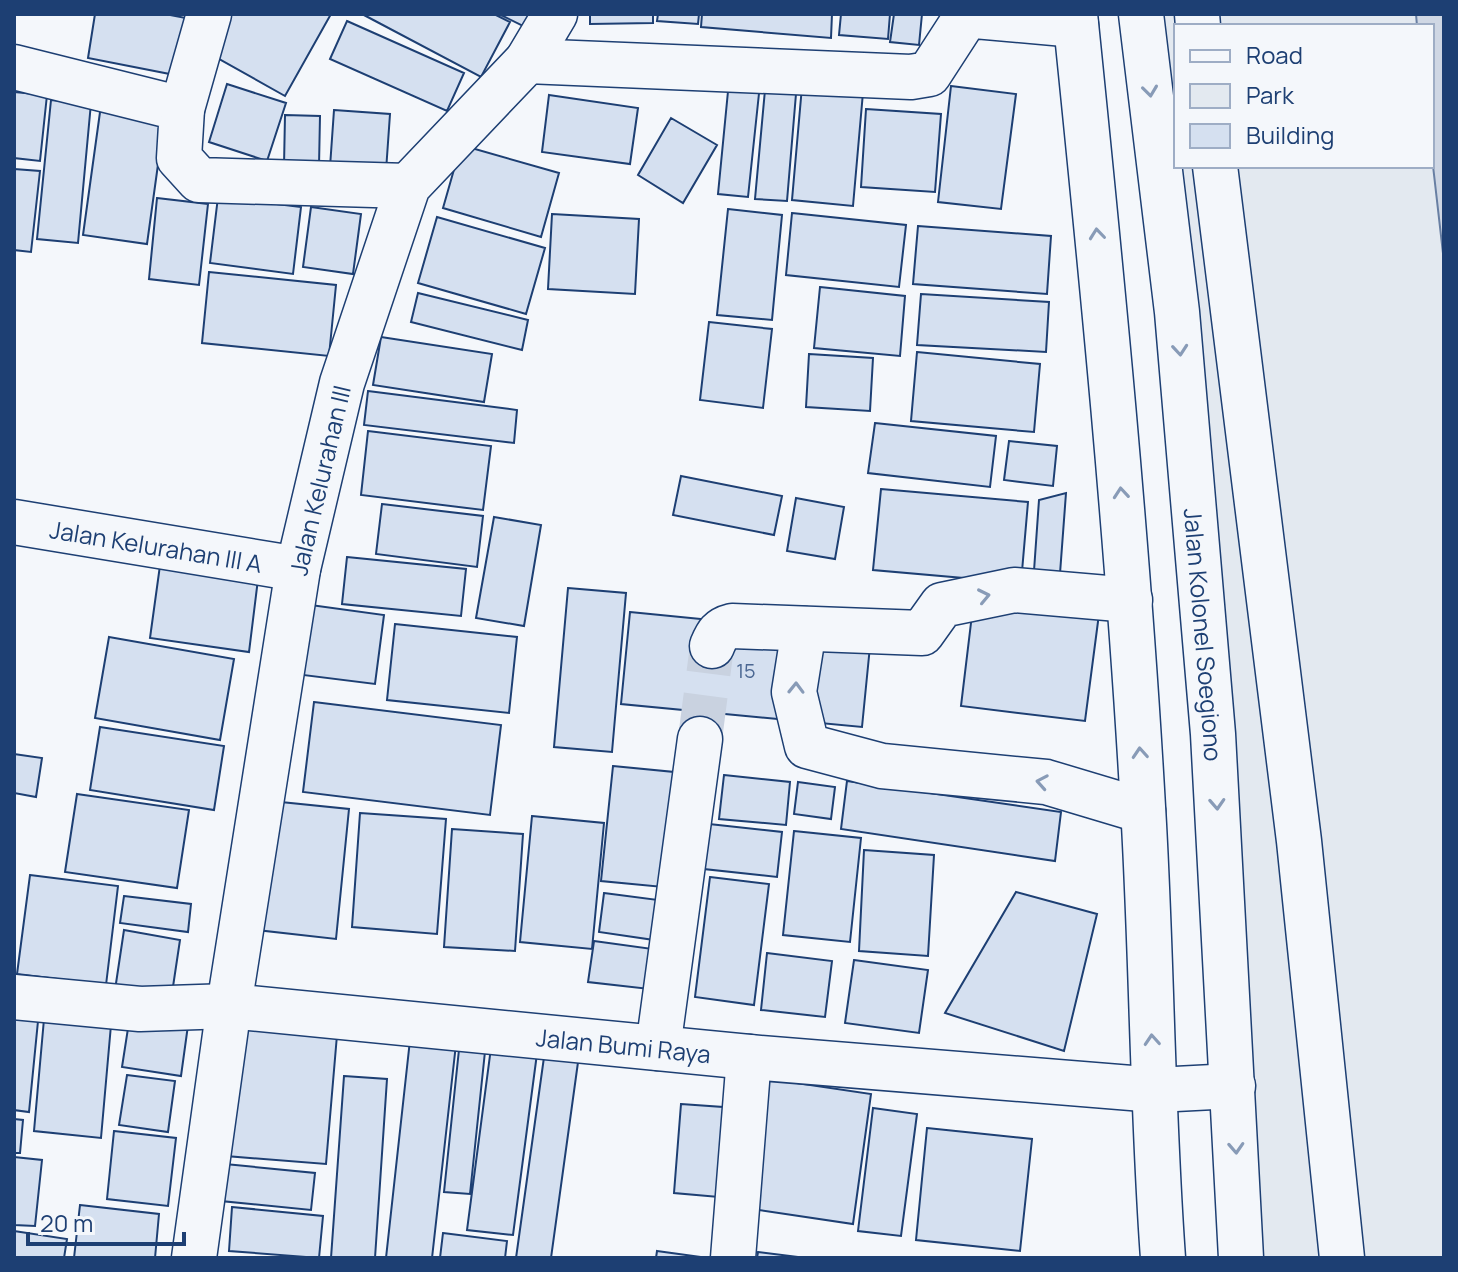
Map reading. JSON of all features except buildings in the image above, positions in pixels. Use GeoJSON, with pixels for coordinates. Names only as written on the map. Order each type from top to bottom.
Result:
{"type":"FeatureCollection","features":[{"type":"Feature","properties":{"kind":"street"},"geometry":{"type":"LineString","coordinates":[[209,14],[182,109],[179,158],[199,180],[408,186]]}},
{"type":"Feature","properties":{"kind":"street","name":"Jalan Kelurahan III"},"geometry":{"type":"LineString","coordinates":[[194,1258],[229,1006],[298,569],[342,383],[408,186],[527,61],[555,14]]}},
{"type":"Feature","properties":{"kind":"street","name":"Jalan Kolonel Soegiono"},"geometry":{"type":"LineString","coordinates":[[1141,14],[1177,312],[1213,734],[1241,1258]]}},
{"type":"Feature","properties":{"kind":"street"},"geometry":{"type":"LineString","coordinates":[[527,61],[911,77],[929,74],[964,20],[975,16],[1076,19],[1130,600],[1143,811],[1163,1258]]}},
{"type":"Feature","properties":{"kind":"street"},"geometry":{"type":"LineString","coordinates":[[14,67],[182,109]]}},
{"type":"Feature","properties":{"kind":"street"},"geometry":{"type":"LineString","coordinates":[[1215,168],[1299,841],[1342,1258]]}},
{"type":"Feature","properties":{"kind":"street","name":"Jalan Kelurahan III A"},"geometry":{"type":"LineString","coordinates":[[14,522],[298,569]]}},
{"type":"Feature","properties":{"kind":"street"},"geometry":{"type":"LineString","coordinates":[[712,646],[722,629],[732,626],[922,633],[942,605],[1014,590],[1130,600]]}},
{"type":"Feature","properties":{"kind":"street"},"geometry":{"type":"LineString","coordinates":[[804,629],[794,692],[807,746],[882,766],[1046,782],[1143,811]]}},
{"type":"Feature","properties":{"kind":"street"},"geometry":{"type":"LineString","coordinates":[[658,1048],[700,739]]}},
{"type":"Feature","properties":{"kind":"street","name":"Jalan Bumi Raya"},"geometry":{"type":"LineString","coordinates":[[14,997],[140,1009],[229,1006],[749,1057],[1156,1090],[1233,1086]]}},
{"type":"Feature","properties":{"kind":"street"},"geometry":{"type":"LineString","coordinates":[[733,1258],[749,1057]]}},
{"type":"Feature","properties":{"kind":"green space"},"geometry":{"type":"Polygon","coordinates":[[[1141,14],[1444,14],[1444,1258],[1241,1258],[1141,14]]]}},
{"type":"Feature","properties":{"kind":"shaded area"},"geometry":{"type":"Polygon","coordinates":[[[1416,14],[1444,14],[1444,262],[1433,168],[1434,24],[1417,24],[1416,14]]]}},
{"type":"Feature","properties":{"kind":"tunnel"},"geometry":{"type":"LineString","coordinates":[[700,739],[712,646]]}}]}
